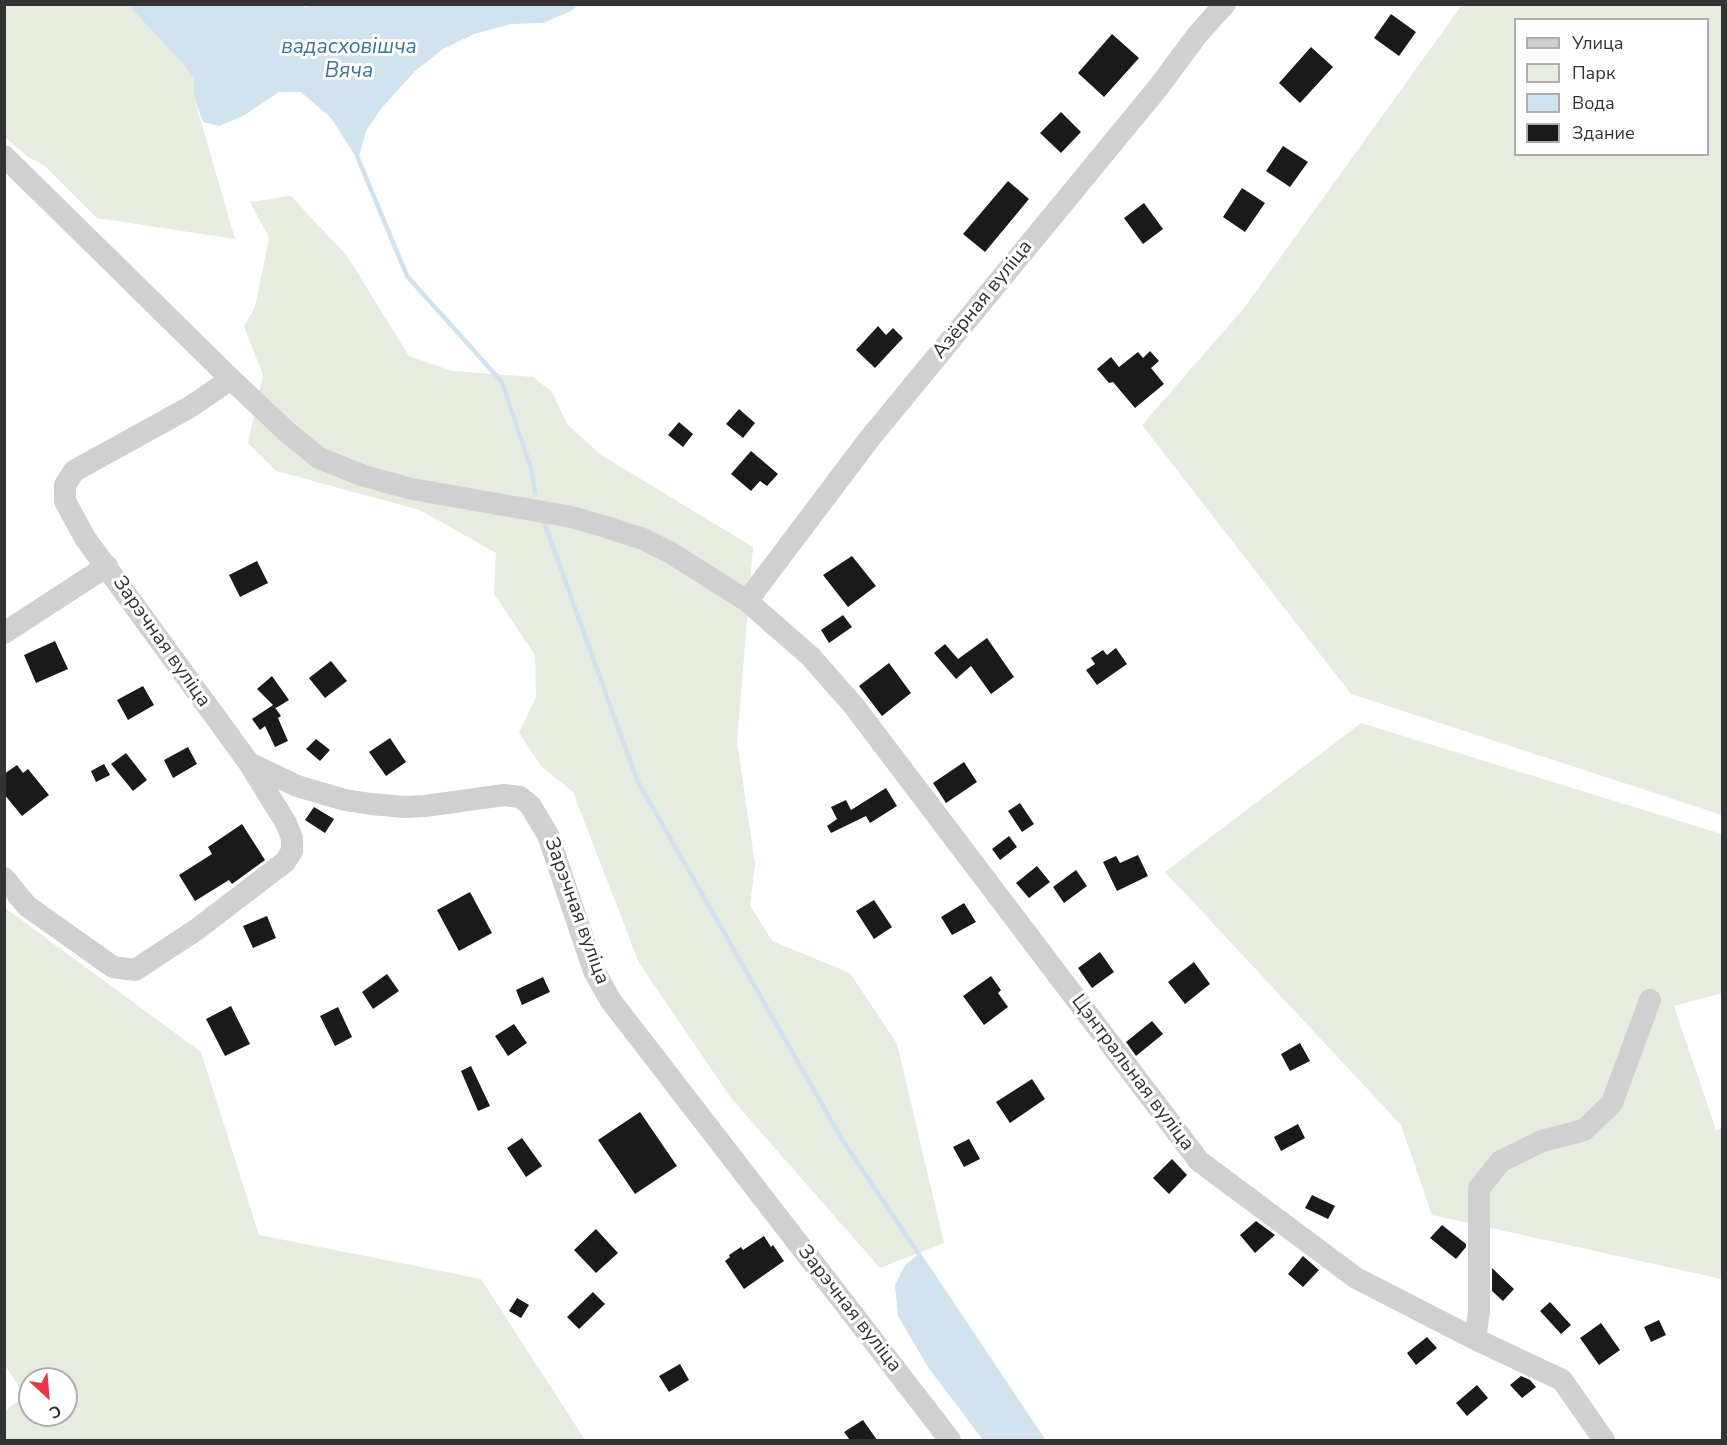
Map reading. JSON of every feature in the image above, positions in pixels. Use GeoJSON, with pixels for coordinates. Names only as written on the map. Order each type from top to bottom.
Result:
{"type":"FeatureCollection","features":[{"type":"Feature","properties":{"kind":"street","name":"Азёрная вуліца"},"geometry":{"type":"LineString","coordinates":[[747,601],[870,438],[1157,89],[1198,34],[1225,4]]}},
{"type":"Feature","properties":{"kind":"street","name":"Цэнтральная вуліца"},"geometry":{"type":"LineString","coordinates":[[4,156],[231,379],[287,432],[319,458],[364,476],[412,489],[572,516],[643,539],[671,553],[747,601],[811,657],[854,706],[1199,1161],[1356,1278],[1475,1339],[1562,1380],[1604,1440]]}},
{"type":"Feature","properties":{"kind":"street","name":"Зарэчная вуліца"},"geometry":{"type":"LineString","coordinates":[[231,379],[190,407],[74,471],[64,485],[65,501],[74,520],[177,667],[249,763],[297,786],[345,800],[371,804],[425,806],[504,795],[520,797],[531,805],[548,836],[594,971],[611,1001],[950,1440]]}},
{"type":"Feature","properties":{"kind":"street"},"geometry":{"type":"LineString","coordinates":[[4,633],[106,566]]}},
{"type":"Feature","properties":{"kind":"street"},"geometry":{"type":"LineString","coordinates":[[4,878],[27,906],[112,968],[135,970],[214,916],[285,862],[292,851],[292,838],[286,823],[249,763]]}},
{"type":"Feature","properties":{"kind":"street"},"geometry":{"type":"LineString","coordinates":[[1475,1339],[1479,1312],[1479,1188],[1501,1161],[1542,1142],[1584,1130],[1612,1103],[1650,1000]]}},
{"type":"Feature","properties":{"kind":"green space"},"geometry":{"type":"Polygon","coordinates":[[[5,5],[128,5],[185,66],[194,80],[194,97],[235,239],[97,218],[45,166],[28,157],[5,137],[5,5]]]}},
{"type":"Feature","properties":{"kind":"green space"},"geometry":{"type":"Polygon","coordinates":[[[1462,5],[1722,5],[1722,815],[1351,694],[1142,425],[1244,308],[1462,5]]]}},
{"type":"Feature","properties":{"kind":"green space"},"geometry":{"type":"Polygon","coordinates":[[[291,196],[347,256],[409,356],[452,371],[533,377],[552,392],[567,424],[601,455],[753,547],[737,742],[755,864],[750,905],[772,941],[850,973],[897,1044],[944,1243],[880,1268],[731,1098],[639,963],[573,792],[541,766],[519,733],[536,697],[535,655],[494,594],[496,553],[420,510],[276,471],[248,443],[263,375],[244,326],[255,307],[269,238],[250,202],[291,196]]]}},
{"type":"Feature","properties":{"kind":"green space"},"geometry":{"type":"Polygon","coordinates":[[[1361,723],[1722,834],[1722,993],[1674,1006],[1716,1130],[1722,1128],[1722,1279],[1432,1215],[1401,1125],[1165,872],[1361,723]]]}},
{"type":"Feature","properties":{"kind":"green space"},"geometry":{"type":"Polygon","coordinates":[[[5,908],[201,1052],[259,1235],[481,1279],[585,1440],[5,1440],[5,1411],[18,1401],[18,1427],[78,1427],[78,1367],[18,1367],[18,1385],[4,1364],[5,908]]]}},
{"type":"Feature","properties":{"kind":"water","name":"вадасховішча Вяча"},"geometry":{"type":"Polygon","coordinates":[[[298,4],[305,7],[316,4],[578,5],[571,11],[543,23],[511,24],[474,34],[443,49],[415,71],[380,110],[366,131],[358,160],[331,118],[301,92],[279,92],[243,116],[219,126],[203,122],[194,97],[194,80],[185,66],[128,5],[298,4]]]}},
{"type":"Feature","properties":{"kind":"water"},"geometry":{"type":"Polygon","coordinates":[[[919,1254],[1043,1440],[983,1440],[928,1367],[898,1316],[895,1285],[905,1265],[919,1254]]]}},
{"type":"Feature","properties":{"kind":"building"},"geometry":{"type":"Polygon","coordinates":[[[1391,14],[1416,32],[1399,56],[1374,38],[1391,14]]]}},
{"type":"Feature","properties":{"kind":"building"},"geometry":{"type":"Polygon","coordinates":[[[1112,34],[1139,58],[1104,97],[1078,73],[1112,34]]]}},
{"type":"Feature","properties":{"kind":"building"},"geometry":{"type":"Polygon","coordinates":[[[1311,47],[1333,67],[1300,103],[1279,83],[1311,47]]]}},
{"type":"Feature","properties":{"kind":"building"},"geometry":{"type":"Polygon","coordinates":[[[1061,112],[1081,132],[1061,153],[1040,133],[1061,112]]]}},
{"type":"Feature","properties":{"kind":"building"},"geometry":{"type":"Polygon","coordinates":[[[1283,146],[1308,162],[1290,187],[1266,171],[1283,146]]]}},
{"type":"Feature","properties":{"kind":"building"},"geometry":{"type":"Polygon","coordinates":[[[1008,181],[1029,199],[985,252],[963,234],[1008,181]]]}},
{"type":"Feature","properties":{"kind":"building"},"geometry":{"type":"Polygon","coordinates":[[[1242,188],[1265,203],[1245,232],[1223,217],[1242,188]]]}},
{"type":"Feature","properties":{"kind":"building"},"geometry":{"type":"Polygon","coordinates":[[[1144,203],[1163,229],[1143,244],[1124,218],[1144,203]]]}},
{"type":"Feature","properties":{"kind":"building"},"geometry":{"type":"Polygon","coordinates":[[[878,326],[886,335],[893,328],[903,338],[875,368],[856,350],[878,326]]]}},
{"type":"Feature","properties":{"kind":"building"},"geometry":{"type":"Polygon","coordinates":[[[1150,351],[1159,361],[1151,368],[1164,384],[1135,408],[1113,382],[1109,383],[1097,369],[1111,357],[1119,367],[1138,352],[1143,358],[1150,351]]]}},
{"type":"Feature","properties":{"kind":"building"},"geometry":{"type":"Polygon","coordinates":[[[739,409],[755,423],[743,438],[726,424],[739,409]]]}},
{"type":"Feature","properties":{"kind":"building"},"geometry":{"type":"Polygon","coordinates":[[[679,422],[693,434],[683,447],[668,435],[679,422]]]}},
{"type":"Feature","properties":{"kind":"building"},"geometry":{"type":"Polygon","coordinates":[[[751,451],[778,474],[767,486],[760,481],[751,491],[731,474],[751,451]]]}},
{"type":"Feature","properties":{"kind":"building"},"geometry":{"type":"Polygon","coordinates":[[[852,556],[876,586],[848,607],[823,575],[852,556]]]}},
{"type":"Feature","properties":{"kind":"building"},"geometry":{"type":"Polygon","coordinates":[[[257,561],[268,583],[240,597],[229,575],[257,561]]]}},
{"type":"Feature","properties":{"kind":"building"},"geometry":{"type":"Polygon","coordinates":[[[843,615],[852,627],[829,643],[821,630],[843,615]]]}},
{"type":"Feature","properties":{"kind":"building"},"geometry":{"type":"Polygon","coordinates":[[[987,638],[1014,677],[991,694],[971,666],[956,679],[934,653],[945,644],[958,659],[987,638]]]}},
{"type":"Feature","properties":{"kind":"building"},"geometry":{"type":"Polygon","coordinates":[[[55,641],[68,669],[36,683],[24,655],[55,641]]]}},
{"type":"Feature","properties":{"kind":"building"},"geometry":{"type":"Polygon","coordinates":[[[1116,648],[1127,664],[1097,685],[1086,670],[1095,664],[1091,658],[1103,650],[1107,655],[1116,648]]]}},
{"type":"Feature","properties":{"kind":"building"},"geometry":{"type":"Polygon","coordinates":[[[331,661],[347,681],[325,698],[309,678],[331,661]]]}},
{"type":"Feature","properties":{"kind":"building"},"geometry":{"type":"Polygon","coordinates":[[[889,663],[911,693],[882,716],[859,686],[889,663]]]}},
{"type":"Feature","properties":{"kind":"building"},"geometry":{"type":"Polygon","coordinates":[[[272,676],[289,700],[276,708],[274,706],[281,716],[278,718],[288,741],[275,747],[265,726],[260,730],[252,719],[273,705],[257,689],[272,676]]]}},
{"type":"Feature","properties":{"kind":"building"},"geometry":{"type":"Polygon","coordinates":[[[143,686],[154,705],[128,720],[117,700],[143,686]]]}},
{"type":"Feature","properties":{"kind":"building"},"geometry":{"type":"Polygon","coordinates":[[[390,738],[406,762],[386,776],[369,752],[390,738]]]}},
{"type":"Feature","properties":{"kind":"building"},"geometry":{"type":"Polygon","coordinates":[[[316,739],[330,750],[320,761],[306,749],[316,739]]]}},
{"type":"Feature","properties":{"kind":"building"},"geometry":{"type":"Polygon","coordinates":[[[188,747],[197,764],[173,778],[164,760],[188,747]]]}},
{"type":"Feature","properties":{"kind":"building"},"geometry":{"type":"Polygon","coordinates":[[[126,753],[147,780],[133,791],[111,764],[126,753]]]}},
{"type":"Feature","properties":{"kind":"building"},"geometry":{"type":"Polygon","coordinates":[[[964,762],[977,782],[946,803],[933,783],[964,762]]]}},
{"type":"Feature","properties":{"kind":"building"},"geometry":{"type":"Polygon","coordinates":[[[104,764],[110,775],[96,782],[91,771],[104,764]]]}},
{"type":"Feature","properties":{"kind":"building"},"geometry":{"type":"Polygon","coordinates":[[[17,765],[23,773],[28,769],[49,795],[22,816],[4,794],[4,774],[17,765]]]}},
{"type":"Feature","properties":{"kind":"building"},"geometry":{"type":"Polygon","coordinates":[[[886,788],[897,806],[870,823],[866,816],[831,833],[827,826],[837,819],[831,807],[846,800],[851,810],[886,788]]]}},
{"type":"Feature","properties":{"kind":"building"},"geometry":{"type":"Polygon","coordinates":[[[1020,803],[1034,824],[1022,832],[1008,811],[1020,803]]]}},
{"type":"Feature","properties":{"kind":"building"},"geometry":{"type":"Polygon","coordinates":[[[314,807],[334,819],[325,833],[305,820],[314,807]]]}},
{"type":"Feature","properties":{"kind":"building"},"geometry":{"type":"Polygon","coordinates":[[[242,824],[265,860],[232,884],[229,880],[195,901],[179,875],[212,854],[208,847],[242,824]]]}},
{"type":"Feature","properties":{"kind":"building"},"geometry":{"type":"Polygon","coordinates":[[[1009,836],[1017,847],[1000,860],[992,849],[1009,836]]]}},
{"type":"Feature","properties":{"kind":"building"},"geometry":{"type":"Polygon","coordinates":[[[1138,855],[1148,876],[1117,891],[1103,862],[1116,856],[1120,863],[1138,855]]]}},
{"type":"Feature","properties":{"kind":"building"},"geometry":{"type":"Polygon","coordinates":[[[1037,866],[1050,882],[1029,898],[1016,883],[1037,866]]]}},
{"type":"Feature","properties":{"kind":"building"},"geometry":{"type":"Polygon","coordinates":[[[1076,870],[1087,886],[1064,903],[1053,887],[1076,870]]]}},
{"type":"Feature","properties":{"kind":"building"},"geometry":{"type":"Polygon","coordinates":[[[470,892],[492,933],[459,951],[437,910],[470,892]]]}},
{"type":"Feature","properties":{"kind":"building"},"geometry":{"type":"Polygon","coordinates":[[[874,900],[892,927],[874,939],[856,911],[874,900]]]}},
{"type":"Feature","properties":{"kind":"building"},"geometry":{"type":"Polygon","coordinates":[[[964,903],[976,922],[952,935],[941,917],[964,903]]]}},
{"type":"Feature","properties":{"kind":"building"},"geometry":{"type":"Polygon","coordinates":[[[267,916],[276,938],[253,948],[243,926],[267,916]]]}},
{"type":"Feature","properties":{"kind":"building"},"geometry":{"type":"Polygon","coordinates":[[[1100,952],[1114,972],[1092,988],[1078,968],[1100,952]]]}},
{"type":"Feature","properties":{"kind":"building"},"geometry":{"type":"Polygon","coordinates":[[[1194,962],[1210,984],[1185,1004],[1168,982],[1194,962]]]}},
{"type":"Feature","properties":{"kind":"building"},"geometry":{"type":"Polygon","coordinates":[[[387,974],[399,991],[373,1009],[362,992],[387,974]]]}},
{"type":"Feature","properties":{"kind":"building"},"geometry":{"type":"Polygon","coordinates":[[[991,976],[1001,990],[998,993],[1008,1007],[984,1025],[963,996],[991,976]]]}},
{"type":"Feature","properties":{"kind":"building"},"geometry":{"type":"Polygon","coordinates":[[[543,977],[550,992],[522,1005],[516,990],[543,977]]]}},
{"type":"Feature","properties":{"kind":"building"},"geometry":{"type":"Polygon","coordinates":[[[231,1006],[250,1044],[225,1056],[206,1019],[231,1006]]]}},
{"type":"Feature","properties":{"kind":"building"},"geometry":{"type":"Polygon","coordinates":[[[338,1007],[352,1037],[335,1046],[320,1016],[338,1007]]]}},
{"type":"Feature","properties":{"kind":"building"},"geometry":{"type":"Polygon","coordinates":[[[1152,1021],[1163,1034],[1136,1056],[1126,1042],[1152,1021]]]}},
{"type":"Feature","properties":{"kind":"building"},"geometry":{"type":"Polygon","coordinates":[[[514,1024],[527,1043],[508,1056],[495,1036],[514,1024]]]}},
{"type":"Feature","properties":{"kind":"building"},"geometry":{"type":"Polygon","coordinates":[[[1300,1043],[1310,1061],[1290,1071],[1281,1054],[1300,1043]]]}},
{"type":"Feature","properties":{"kind":"building"},"geometry":{"type":"Polygon","coordinates":[[[471,1066],[490,1106],[478,1111],[461,1071],[471,1066]]]}},
{"type":"Feature","properties":{"kind":"building"},"geometry":{"type":"Polygon","coordinates":[[[1032,1079],[1045,1099],[1010,1123],[996,1102],[1032,1079]]]}},
{"type":"Feature","properties":{"kind":"building"},"geometry":{"type":"Polygon","coordinates":[[[640,1112],[677,1166],[635,1194],[598,1140],[640,1112]]]}},
{"type":"Feature","properties":{"kind":"building"},"geometry":{"type":"Polygon","coordinates":[[[1298,1124],[1305,1138],[1281,1151],[1274,1137],[1298,1124]]]}},
{"type":"Feature","properties":{"kind":"building"},"geometry":{"type":"Polygon","coordinates":[[[522,1138],[542,1166],[526,1177],[507,1148],[522,1138]]]}},
{"type":"Feature","properties":{"kind":"building"},"geometry":{"type":"Polygon","coordinates":[[[969,1139],[980,1159],[964,1167],[953,1147],[969,1139]]]}},
{"type":"Feature","properties":{"kind":"building"},"geometry":{"type":"Polygon","coordinates":[[[1172,1159],[1187,1175],[1169,1194],[1153,1178],[1172,1159]]]}},
{"type":"Feature","properties":{"kind":"building"},"geometry":{"type":"Polygon","coordinates":[[[1312,1195],[1335,1206],[1328,1219],[1305,1208],[1312,1195]]]}},
{"type":"Feature","properties":{"kind":"building"},"geometry":{"type":"Polygon","coordinates":[[[1256,1221],[1275,1235],[1255,1253],[1240,1235],[1256,1221]]]}},
{"type":"Feature","properties":{"kind":"building"},"geometry":{"type":"Polygon","coordinates":[[[1442,1225],[1466,1244],[1456,1259],[1430,1238],[1442,1225]]]}},
{"type":"Feature","properties":{"kind":"building"},"geometry":{"type":"Polygon","coordinates":[[[596,1229],[618,1253],[596,1273],[574,1250],[596,1229]]]}},
{"type":"Feature","properties":{"kind":"building"},"geometry":{"type":"Polygon","coordinates":[[[764,1236],[784,1261],[744,1289],[725,1261],[730,1257],[729,1255],[741,1247],[743,1250],[764,1236]]]}},
{"type":"Feature","properties":{"kind":"building"},"geometry":{"type":"Polygon","coordinates":[[[1303,1256],[1319,1270],[1303,1287],[1288,1274],[1303,1256]]]}},
{"type":"Feature","properties":{"kind":"building"},"geometry":{"type":"Polygon","coordinates":[[[1492,1268],[1514,1289],[1503,1301],[1492,1291],[1492,1268]]]}},
{"type":"Feature","properties":{"kind":"building"},"geometry":{"type":"Polygon","coordinates":[[[593,1292],[605,1304],[579,1329],[567,1317],[593,1292]]]}},
{"type":"Feature","properties":{"kind":"building"},"geometry":{"type":"Polygon","coordinates":[[[517,1298],[529,1305],[521,1318],[509,1311],[517,1298]]]}},
{"type":"Feature","properties":{"kind":"building"},"geometry":{"type":"Polygon","coordinates":[[[1550,1302],[1571,1325],[1561,1334],[1540,1311],[1550,1302]]]}},
{"type":"Feature","properties":{"kind":"building"},"geometry":{"type":"Polygon","coordinates":[[[1659,1320],[1666,1335],[1651,1342],[1644,1327],[1659,1320]]]}},
{"type":"Feature","properties":{"kind":"building"},"geometry":{"type":"Polygon","coordinates":[[[1601,1323],[1620,1350],[1599,1365],[1580,1338],[1601,1323]]]}},
{"type":"Feature","properties":{"kind":"building"},"geometry":{"type":"Polygon","coordinates":[[[1427,1337],[1437,1348],[1416,1365],[1407,1353],[1427,1337]]]}},
{"type":"Feature","properties":{"kind":"building"},"geometry":{"type":"Polygon","coordinates":[[[680,1364],[689,1380],[669,1392],[659,1376],[680,1364]]]}},
{"type":"Feature","properties":{"kind":"building"},"geometry":{"type":"Polygon","coordinates":[[[1521,1376],[1530,1380],[1536,1387],[1522,1398],[1510,1385],[1521,1376]]]}},
{"type":"Feature","properties":{"kind":"building"},"geometry":{"type":"Polygon","coordinates":[[[1477,1385],[1488,1398],[1467,1416],[1456,1403],[1477,1385]]]}},
{"type":"Feature","properties":{"kind":"building"},"geometry":{"type":"Polygon","coordinates":[[[863,1420],[877,1440],[850,1440],[844,1432],[863,1420]]]}},
{"type":"Feature","properties":{"kind":"waterway"},"geometry":{"type":"LineString","coordinates":[[357,156],[407,276],[502,382],[531,468],[535,493]]}},
{"type":"Feature","properties":{"kind":"waterway"},"geometry":{"type":"LineString","coordinates":[[544,522],[637,780],[843,1141],[1043,1440]]}}]}
